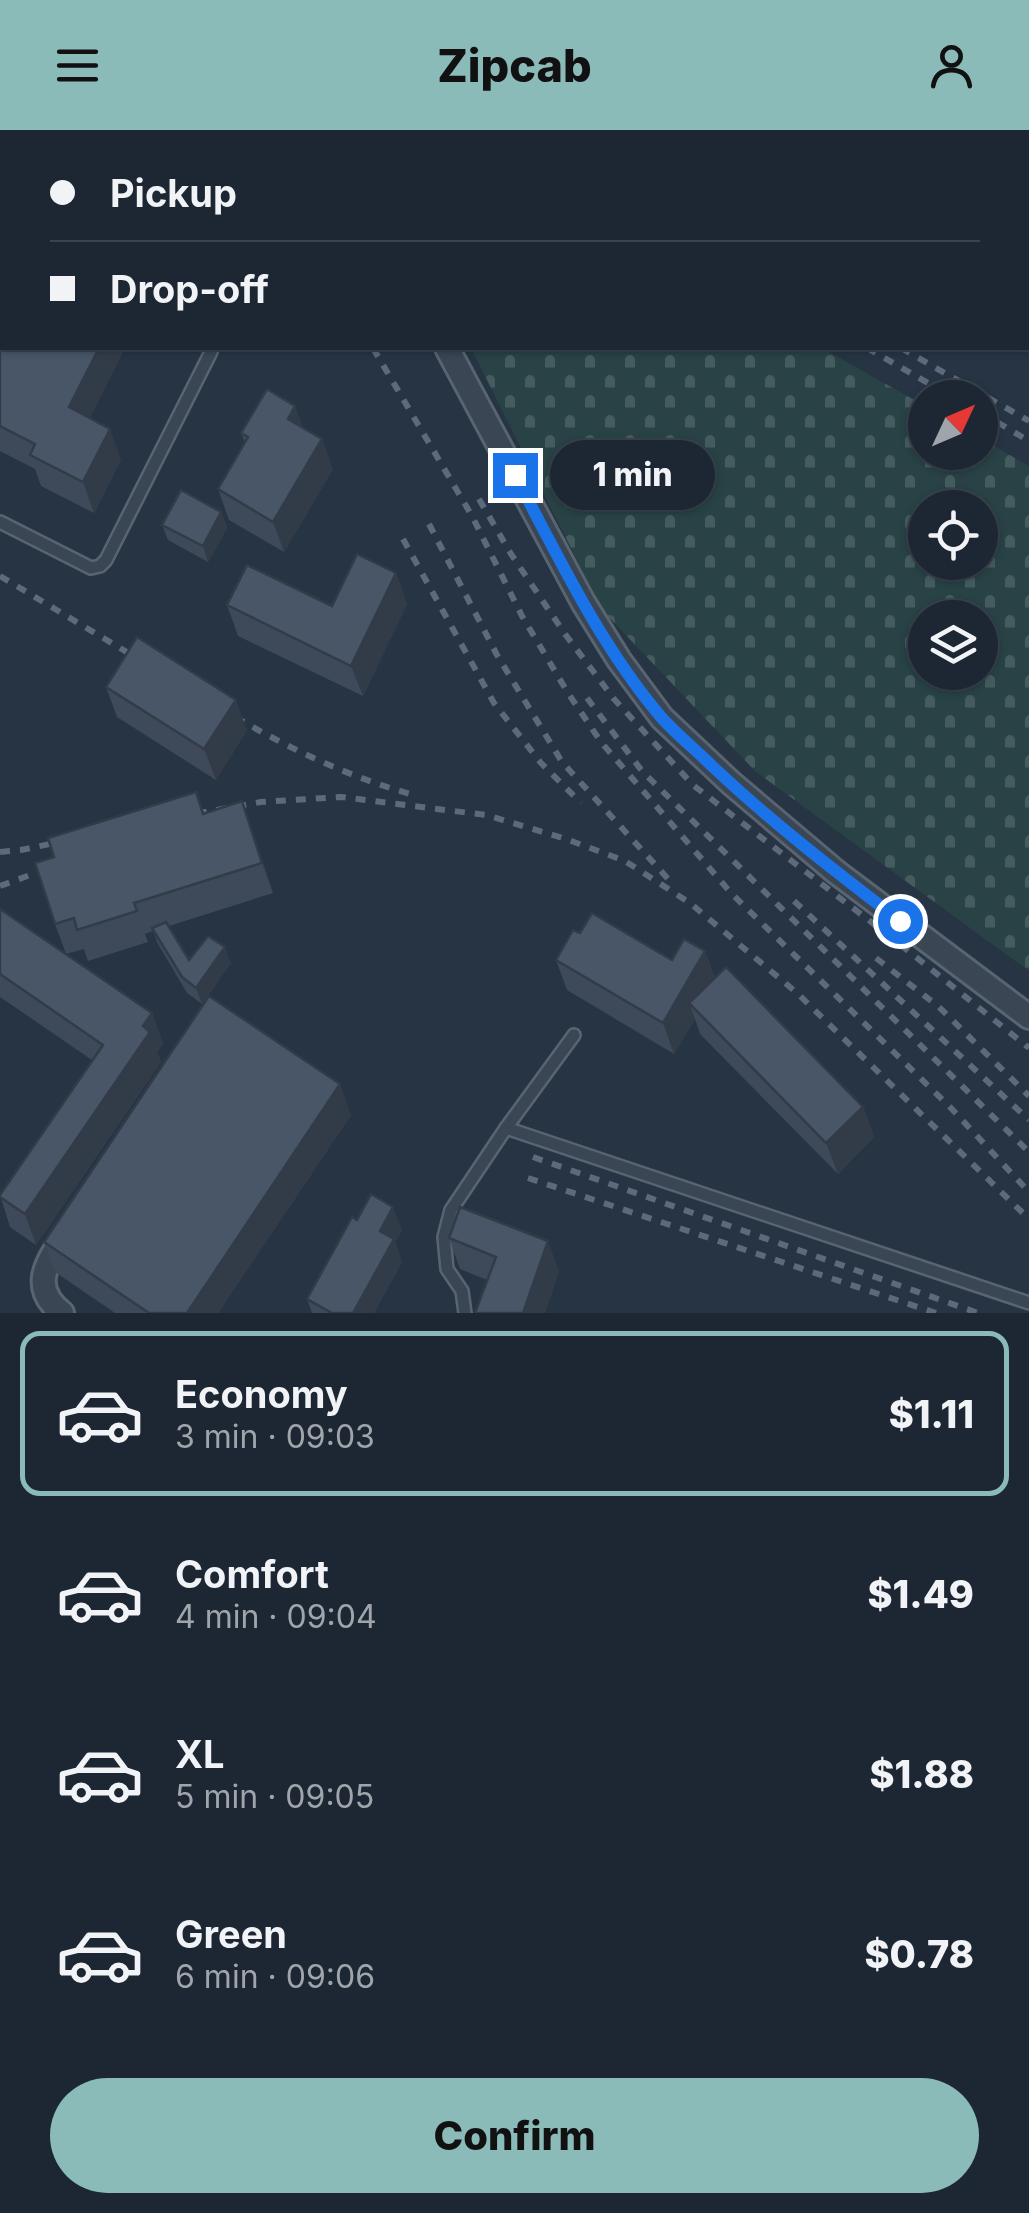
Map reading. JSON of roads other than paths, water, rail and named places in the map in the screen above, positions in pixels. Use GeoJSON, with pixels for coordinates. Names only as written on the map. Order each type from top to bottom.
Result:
{"type":"FeatureCollection","features":[{"type":"Feature","properties":{"kind":"street"},"geometry":{"type":"LineString","coordinates":[[448,350],[582,602],[662,718],[730,783],[836,872],[1029,1017]]}},
{"type":"Feature","properties":{"kind":"street"},"geometry":{"type":"LineString","coordinates":[[62,1313],[52,1306],[42,1282],[46,1264],[77,1218]]}},
{"type":"Feature","properties":{"kind":"lane"},"geometry":{"type":"LineString","coordinates":[[0,522],[91,568],[100,566],[211,350]]}},
{"type":"Feature","properties":{"kind":"lane"},"geometry":{"type":"LineString","coordinates":[[465,1313],[462,1291],[447,1269],[444,1237],[452,1210],[574,1034]]}},
{"type":"Feature","properties":{"kind":"lane"},"geometry":{"type":"LineString","coordinates":[[506,1128],[1029,1303]]}},
{"type":"Feature","properties":{"kind":"railway"},"geometry":{"type":"LineString","coordinates":[[374,350],[472,516],[522,616],[601,742],[731,893],[950,1107],[1029,1192]]}},
{"type":"Feature","properties":{"kind":"railway"},"geometry":{"type":"LineString","coordinates":[[870,350],[923,380]]}},
{"type":"Feature","properties":{"kind":"railway"},"geometry":{"type":"LineString","coordinates":[[905,350],[1029,421]]}},
{"type":"Feature","properties":{"kind":"railway"},"geometry":{"type":"LineString","coordinates":[[998,423],[1029,441]]}},
{"type":"Feature","properties":{"kind":"railway"},"geometry":{"type":"LineString","coordinates":[[479,499],[565,634],[614,699],[693,785],[1029,1048]]}},
{"type":"Feature","properties":{"kind":"railway"},"geometry":{"type":"LineString","coordinates":[[429,524],[497,655],[562,762],[670,881]]}},
{"type":"Feature","properties":{"kind":"railway"},"geometry":{"type":"LineString","coordinates":[[403,539],[494,703],[541,763],[581,803]]}},
{"type":"Feature","properties":{"kind":"railway"},"geometry":{"type":"LineString","coordinates":[[0,576],[150,666]]}},
{"type":"Feature","properties":{"kind":"railway"},"geometry":{"type":"LineString","coordinates":[[587,698],[642,771],[1029,1152]]}},
{"type":"Feature","properties":{"kind":"railway"},"geometry":{"type":"LineString","coordinates":[[218,707],[313,758],[414,795]]}},
{"type":"Feature","properties":{"kind":"railway"},"geometry":{"type":"LineString","coordinates":[[178,820],[261,802],[341,797],[486,815],[625,861],[690,903],[797,993],[1029,1219]]}},
{"type":"Feature","properties":{"kind":"railway"},"geometry":{"type":"LineString","coordinates":[[0,852],[79,838]]}},
{"type":"Feature","properties":{"kind":"railway"},"geometry":{"type":"LineString","coordinates":[[0,886],[66,862]]}},
{"type":"Feature","properties":{"kind":"railway"},"geometry":{"type":"LineString","coordinates":[[794,901],[1029,1120]]}},
{"type":"Feature","properties":{"kind":"railway"},"geometry":{"type":"LineString","coordinates":[[876,958],[939,1007],[1029,1096]]}},
{"type":"Feature","properties":{"kind":"railway"},"geometry":{"type":"LineString","coordinates":[[533,1157],[978,1313]]}},
{"type":"Feature","properties":{"kind":"railway"},"geometry":{"type":"LineString","coordinates":[[528,1178],[936,1313]]}}]}
